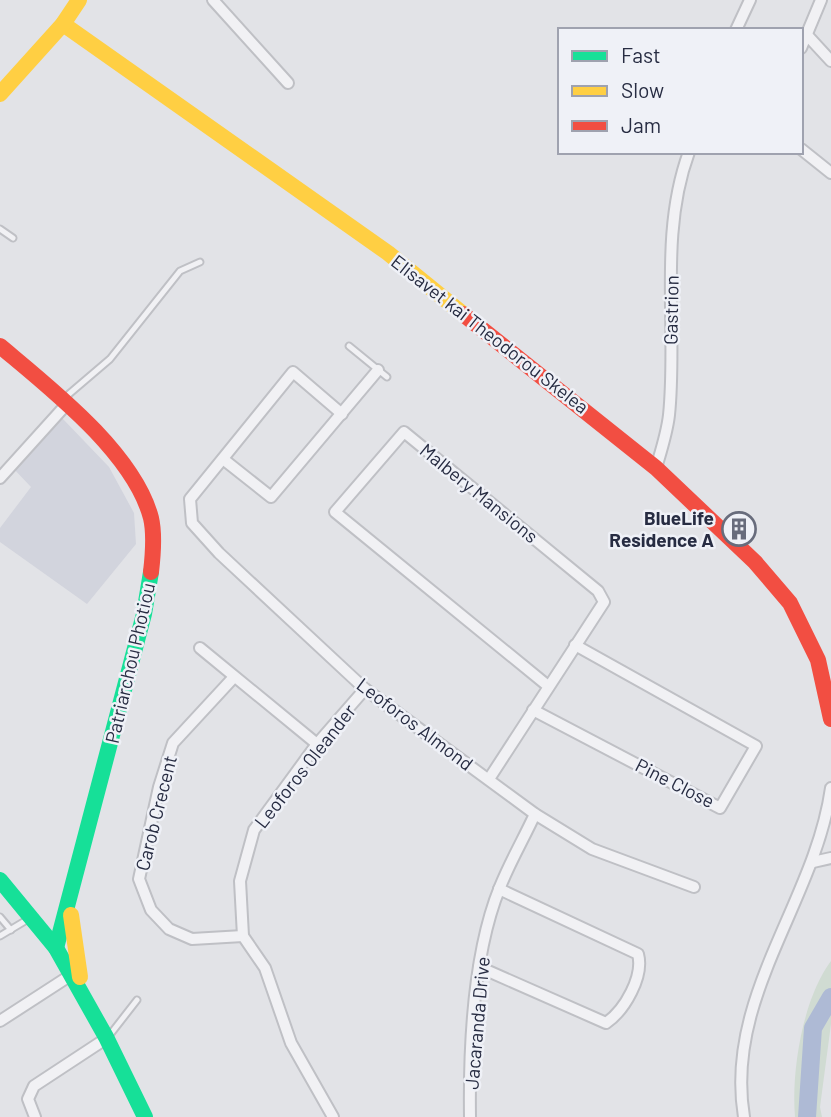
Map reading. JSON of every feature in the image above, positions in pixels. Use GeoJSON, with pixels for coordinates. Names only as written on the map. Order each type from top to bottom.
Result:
{"type":"FeatureCollection","features":[{"type":"Feature","properties":{"kind":"street"},"geometry":{"type":"LineString","coordinates":[[0,94],[63,24],[79,0]]}},
{"type":"Feature","properties":{"kind":"street"},"geometry":{"type":"LineString","coordinates":[[213,0],[288,83]]}},
{"type":"Feature","properties":{"kind":"street"},"geometry":{"type":"LineString","coordinates":[[737,28],[750,0]]}},
{"type":"Feature","properties":{"kind":"street"},"geometry":{"type":"LineString","coordinates":[[803,42],[821,0]]}},
{"type":"Feature","properties":{"kind":"street","name":"Elisavet kai Theodorou Skelea"},"geometry":{"type":"LineString","coordinates":[[63,24],[388,253],[656,468],[755,562],[790,603],[818,660],[831,719]]}},
{"type":"Feature","properties":{"kind":"street"},"geometry":{"type":"LineString","coordinates":[[806,34],[831,61]]}},
{"type":"Feature","properties":{"kind":"street"},"geometry":{"type":"LineString","coordinates":[[803,151],[831,173]]}},
{"type":"Feature","properties":{"kind":"street","name":"Gastrion"},"geometry":{"type":"LineString","coordinates":[[656,468],[669,419],[669,309],[677,184],[688,154]]}},
{"type":"Feature","properties":{"kind":"street","name":"Patriarchou Photiou"},"geometry":{"type":"LineString","coordinates":[[0,346],[117,457],[137,486],[150,518],[153,558],[144,614],[57,948]]}},
{"type":"Feature","properties":{"kind":"street"},"geometry":{"type":"LineString","coordinates":[[342,414],[293,372],[223,459],[271,497],[342,414],[383,374]]}},
{"type":"Feature","properties":{"kind":"street"},"geometry":{"type":"LineString","coordinates":[[0,478],[65,405]]}},
{"type":"Feature","properties":{"kind":"street","name":"Malbery Mansions"},"geometry":{"type":"LineString","coordinates":[[489,779],[604,602],[598,591],[404,432],[335,512],[548,686]]}},
{"type":"Feature","properties":{"kind":"street","name":"Leoforos Almond"},"geometry":{"type":"LineString","coordinates":[[223,459],[190,499],[192,523],[219,553],[365,689],[536,814],[592,849],[694,887]]}},
{"type":"Feature","properties":{"kind":"street","name":"Pine Close"},"geometry":{"type":"LineString","coordinates":[[533,710],[720,808],[755,746],[575,645]]}},
{"type":"Feature","properties":{"kind":"street"},"geometry":{"type":"LineString","coordinates":[[200,648],[317,744]]}},
{"type":"Feature","properties":{"kind":"street","name":"Carob Crecent"},"geometry":{"type":"LineString","coordinates":[[234,677],[173,743],[159,787],[139,879],[151,910],[169,929],[192,939],[243,936]]}},
{"type":"Feature","properties":{"kind":"street","name":"Leoforos Oleander"},"geometry":{"type":"LineString","coordinates":[[243,936],[240,881],[254,830],[317,744],[365,689]]}},
{"type":"Feature","properties":{"kind":"street"},"geometry":{"type":"LineString","coordinates":[[744,1117],[743,1051],[751,1007],[813,862],[822,835],[831,788]]}},
{"type":"Feature","properties":{"kind":"street","name":"Jacaranda Drive"},"geometry":{"type":"LineString","coordinates":[[470,1117],[469,1067],[479,967],[499,889],[536,814]]}},
{"type":"Feature","properties":{"kind":"street"},"geometry":{"type":"LineString","coordinates":[[813,862],[831,858]]}},
{"type":"Feature","properties":{"kind":"street"},"geometry":{"type":"LineString","coordinates":[[2,889],[65,954],[145,1117]]}},
{"type":"Feature","properties":{"kind":"street"},"geometry":{"type":"LineString","coordinates":[[479,967],[606,1023],[619,1014],[642,967],[638,954],[499,889]]}},
{"type":"Feature","properties":{"kind":"street"},"geometry":{"type":"LineString","coordinates":[[32,918],[53,918],[70,905]]}},
{"type":"Feature","properties":{"kind":"street"},"geometry":{"type":"LineString","coordinates":[[70,905],[75,976]]}},
{"type":"Feature","properties":{"kind":"street"},"geometry":{"type":"LineString","coordinates":[[243,936],[265,968],[291,1044],[333,1117]]}},
{"type":"Feature","properties":{"kind":"street"},"geometry":{"type":"LineString","coordinates":[[0,1021],[75,976]]}},
{"type":"Feature","properties":{"kind":"street"},"geometry":{"type":"LineString","coordinates":[[35,1117],[28,1099],[34,1086],[106,1038]]}},
{"type":"Feature","properties":{"kind":"lane"},"geometry":{"type":"LineString","coordinates":[[0,229],[13,238]]}},
{"type":"Feature","properties":{"kind":"lane"},"geometry":{"type":"LineString","coordinates":[[65,405],[69,394],[110,359],[180,271],[200,262]]}},
{"type":"Feature","properties":{"kind":"lane"},"geometry":{"type":"LineString","coordinates":[[349,346],[383,374]]}},
{"type":"Feature","properties":{"kind":"lane"},"geometry":{"type":"LineString","coordinates":[[0,917],[10,930]]}},
{"type":"Feature","properties":{"kind":"lane"},"geometry":{"type":"LineString","coordinates":[[0,936],[32,918]]}},
{"type":"Feature","properties":{"kind":"lane"},"geometry":{"type":"LineString","coordinates":[[106,1038],[137,1000]]}},
{"type":"Feature","properties":{"kind":"shaded area"},"geometry":{"type":"Polygon","coordinates":[[[62,418],[109,467],[134,513],[136,544],[87,604],[0,542],[0,528],[31,487],[13,468],[62,418]]]}},
{"type":"Feature","properties":{"kind":"shaded area"},"geometry":{"type":"Polygon","coordinates":[[[831,961],[831,1024],[820,1107],[822,1117],[795,1117],[797,1057],[806,1014],[821,976],[831,961]]]}},
{"type":"Feature","properties":{"kind":"waterway"},"geometry":{"type":"LineString","coordinates":[[807,1117],[813,1028],[831,997]]}},
{"type":"Feature","properties":{"kind":"traffic: fast"},"geometry":{"type":"LineString","coordinates":[[56,948],[144,614],[151,572]]}},
{"type":"Feature","properties":{"kind":"traffic: fast"},"geometry":{"type":"LineString","coordinates":[[0,880],[56,948],[106,1037],[145,1117]]}},
{"type":"Feature","properties":{"kind":"traffic: slow"},"geometry":{"type":"LineString","coordinates":[[0,94],[63,24],[79,0]]}},
{"type":"Feature","properties":{"kind":"traffic: slow"},"geometry":{"type":"LineString","coordinates":[[63,24],[388,253],[463,314]]}},
{"type":"Feature","properties":{"kind":"traffic: slow"},"geometry":{"type":"LineString","coordinates":[[71,915],[80,977]]}},
{"type":"Feature","properties":{"kind":"traffic: jam"},"geometry":{"type":"LineString","coordinates":[[463,314],[656,468],[755,562],[790,603],[818,660],[831,719]]}},
{"type":"Feature","properties":{"kind":"traffic: jam"},"geometry":{"type":"LineString","coordinates":[[0,346],[88,423],[127,470],[142,494],[151,518],[151,572]]}},
{"type":"Feature","properties":{"kind":"place","name":"BlueLife Residence A"},"geometry":{"type":"Point","coordinates":[739,529]}}]}
